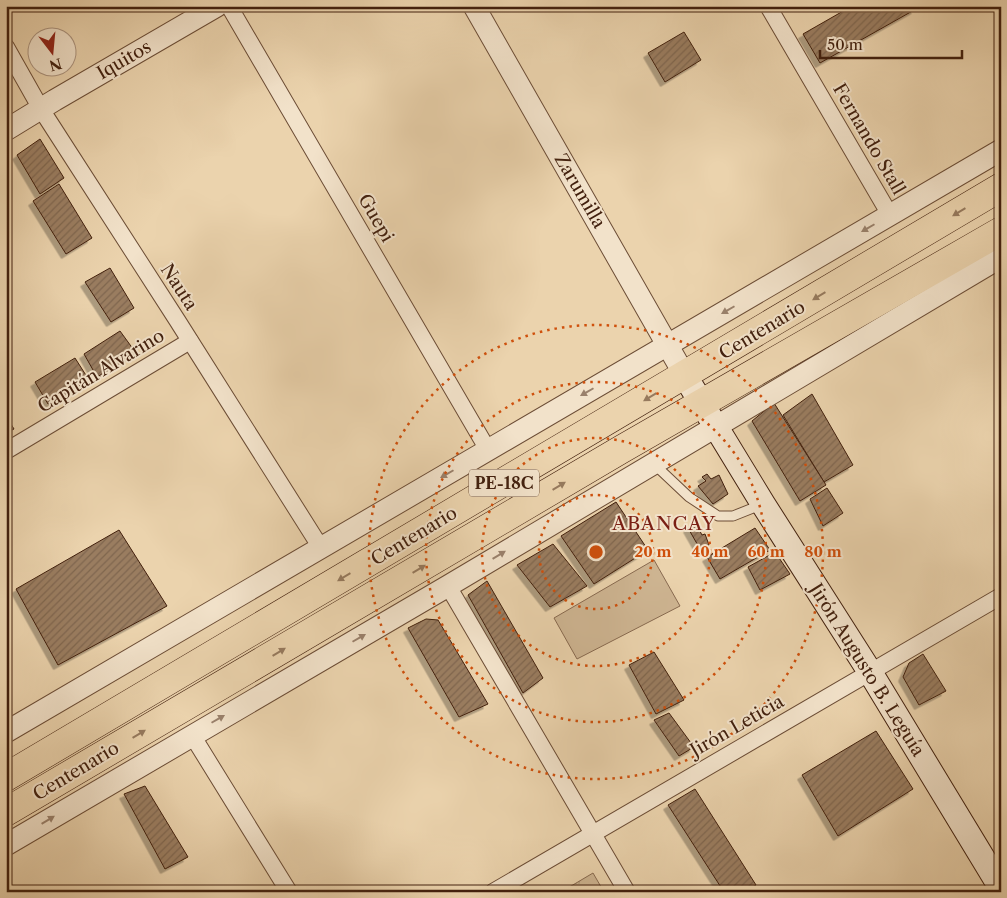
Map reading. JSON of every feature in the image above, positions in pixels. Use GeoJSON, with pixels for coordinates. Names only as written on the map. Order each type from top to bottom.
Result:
{"type":"FeatureCollection","features":[{"type":"Feature","properties":{"kind":"highway","name":"Centenario"},"geometry":{"type":"LineString","coordinates":[[6,777],[1001,187]]}},
{"type":"Feature","properties":{"kind":"highway","name":"Centenario"},"geometry":{"type":"LineString","coordinates":[[6,812],[702,403],[1001,230]]}},
{"type":"Feature","properties":{"kind":"main road","name":"Jirón Augusto B. Leguía"},"geometry":{"type":"LineString","coordinates":[[685,376],[763,504],[870,672],[1001,888]]}},
{"type":"Feature","properties":{"kind":"street","name":"Iquitos"},"geometry":{"type":"LineString","coordinates":[[6,130],[217,6]]}},
{"type":"Feature","properties":{"kind":"street","name":"Guepi"},"geometry":{"type":"LineString","coordinates":[[229,6],[488,450]]}},
{"type":"Feature","properties":{"kind":"street","name":"Zarumilla"},"geometry":{"type":"LineString","coordinates":[[474,6],[669,344],[685,376]]}},
{"type":"Feature","properties":{"kind":"street","name":"Fernando Stall"},"geometry":{"type":"LineString","coordinates":[[768,6],[890,215]]}},
{"type":"Feature","properties":{"kind":"street","name":"Nauta"},"geometry":{"type":"LineString","coordinates":[[6,47],[41,109],[321,548]]}},
{"type":"Feature","properties":{"kind":"street"},"geometry":{"type":"LineString","coordinates":[[6,732],[1001,150]]}},
{"type":"Feature","properties":{"kind":"street"},"geometry":{"type":"LineString","coordinates":[[6,845],[448,586],[1001,257]]}},
{"type":"Feature","properties":{"kind":"street","name":"Capitán Alvarino"},"geometry":{"type":"LineString","coordinates":[[6,451],[190,341]]}},
{"type":"Feature","properties":{"kind":"street"},"geometry":{"type":"LineString","coordinates":[[448,586],[627,892]]}},
{"type":"Feature","properties":{"kind":"street","name":"Jirón Leticia"},"geometry":{"type":"LineString","coordinates":[[493,892],[592,832],[1001,596]]}},
{"type":"Feature","properties":{"kind":"street"},"geometry":{"type":"LineString","coordinates":[[192,735],[289,892]]}},
{"type":"Feature","properties":{"kind":"lane"},"geometry":{"type":"LineString","coordinates":[[654,464],[689,496],[718,516],[733,516],[763,504]]}},
{"type":"Feature","properties":{"kind":"green space"},"geometry":{"type":"Polygon","coordinates":[[[654,560],[680,606],[577,659],[554,618],[654,560]]]}},
{"type":"Feature","properties":{"kind":"green space"},"geometry":{"type":"Polygon","coordinates":[[[593,873],[604,892],[561,892],[593,873]]]}},
{"type":"Feature","properties":{"kind":"building"},"geometry":{"type":"Polygon","coordinates":[[[852,6],[914,6],[916,9],[820,63],[803,34],[852,6]]]}},
{"type":"Feature","properties":{"kind":"building"},"geometry":{"type":"Polygon","coordinates":[[[684,32],[701,60],[665,82],[648,53],[684,32]]]}},
{"type":"Feature","properties":{"kind":"building"},"geometry":{"type":"Polygon","coordinates":[[[40,139],[64,178],[40,194],[17,155],[40,139]]]}},
{"type":"Feature","properties":{"kind":"building"},"geometry":{"type":"Polygon","coordinates":[[[59,184],[92,238],[66,254],[33,201],[59,184]]]}},
{"type":"Feature","properties":{"kind":"building"},"geometry":{"type":"Polygon","coordinates":[[[110,268],[134,308],[111,322],[85,282],[110,268]]]}},
{"type":"Feature","properties":{"kind":"building"},"geometry":{"type":"Polygon","coordinates":[[[120,331],[136,353],[97,377],[84,354],[120,331]]]}},
{"type":"Feature","properties":{"kind":"building"},"geometry":{"type":"Polygon","coordinates":[[[75,358],[89,380],[48,404],[35,382],[75,358]]]}},
{"type":"Feature","properties":{"kind":"building"},"geometry":{"type":"Polygon","coordinates":[[[812,394],[853,465],[824,482],[783,415],[812,394]]]}},
{"type":"Feature","properties":{"kind":"building"},"geometry":{"type":"Polygon","coordinates":[[[774,403],[826,485],[800,501],[752,421],[774,403]]]}},
{"type":"Feature","properties":{"kind":"building"},"geometry":{"type":"Polygon","coordinates":[[[6,416],[14,429],[6,433],[6,416]]]}},
{"type":"Feature","properties":{"kind":"building"},"geometry":{"type":"Polygon","coordinates":[[[707,474],[711,479],[719,475],[728,494],[713,504],[698,486],[706,481],[702,477],[707,474]]]}},
{"type":"Feature","properties":{"kind":"building"},"geometry":{"type":"Polygon","coordinates":[[[827,488],[843,513],[823,526],[810,499],[827,488]]]}},
{"type":"Feature","properties":{"kind":"building"},"geometry":{"type":"Polygon","coordinates":[[[616,502],[648,550],[594,584],[561,536],[616,502]]]}},
{"type":"Feature","properties":{"kind":"building"},"geometry":{"type":"Polygon","coordinates":[[[696,524],[702,535],[705,534],[709,545],[700,549],[688,528],[696,524]]]}},
{"type":"Feature","properties":{"kind":"building"},"geometry":{"type":"Polygon","coordinates":[[[755,528],[770,550],[720,579],[707,557],[755,528]]]}},
{"type":"Feature","properties":{"kind":"building"},"geometry":{"type":"Polygon","coordinates":[[[119,530],[167,606],[58,665],[16,589],[119,530]]]}},
{"type":"Feature","properties":{"kind":"building"},"geometry":{"type":"Polygon","coordinates":[[[553,544],[587,586],[550,607],[517,565],[553,544]]]}},
{"type":"Feature","properties":{"kind":"building"},"geometry":{"type":"Polygon","coordinates":[[[775,552],[790,574],[760,590],[748,567],[775,552]]]}},
{"type":"Feature","properties":{"kind":"building"},"geometry":{"type":"Polygon","coordinates":[[[487,581],[543,678],[523,693],[468,595],[487,581]]]}},
{"type":"Feature","properties":{"kind":"building"},"geometry":{"type":"Polygon","coordinates":[[[426,619],[438,620],[488,704],[459,717],[408,628],[426,619]]]}},
{"type":"Feature","properties":{"kind":"building"},"geometry":{"type":"Polygon","coordinates":[[[654,652],[684,700],[656,714],[629,665],[654,652]]]}},
{"type":"Feature","properties":{"kind":"building"},"geometry":{"type":"Polygon","coordinates":[[[923,654],[946,691],[919,705],[903,677],[909,663],[923,654]]]}},
{"type":"Feature","properties":{"kind":"building"},"geometry":{"type":"Polygon","coordinates":[[[669,713],[694,747],[679,756],[654,720],[669,713]]]}},
{"type":"Feature","properties":{"kind":"building"},"geometry":{"type":"Polygon","coordinates":[[[876,731],[913,789],[838,836],[802,775],[876,731]]]}},
{"type":"Feature","properties":{"kind":"building"},"geometry":{"type":"Polygon","coordinates":[[[145,786],[188,857],[165,869],[124,794],[145,786]]]}},
{"type":"Feature","properties":{"kind":"building"},"geometry":{"type":"Polygon","coordinates":[[[695,789],[756,885],[744,892],[724,892],[668,805],[695,789]]]}},
{"type":"Feature","properties":{"kind":"district","name":"ABANCAY"},"geometry":{"type":"Point","coordinates":[664,523]}}]}
